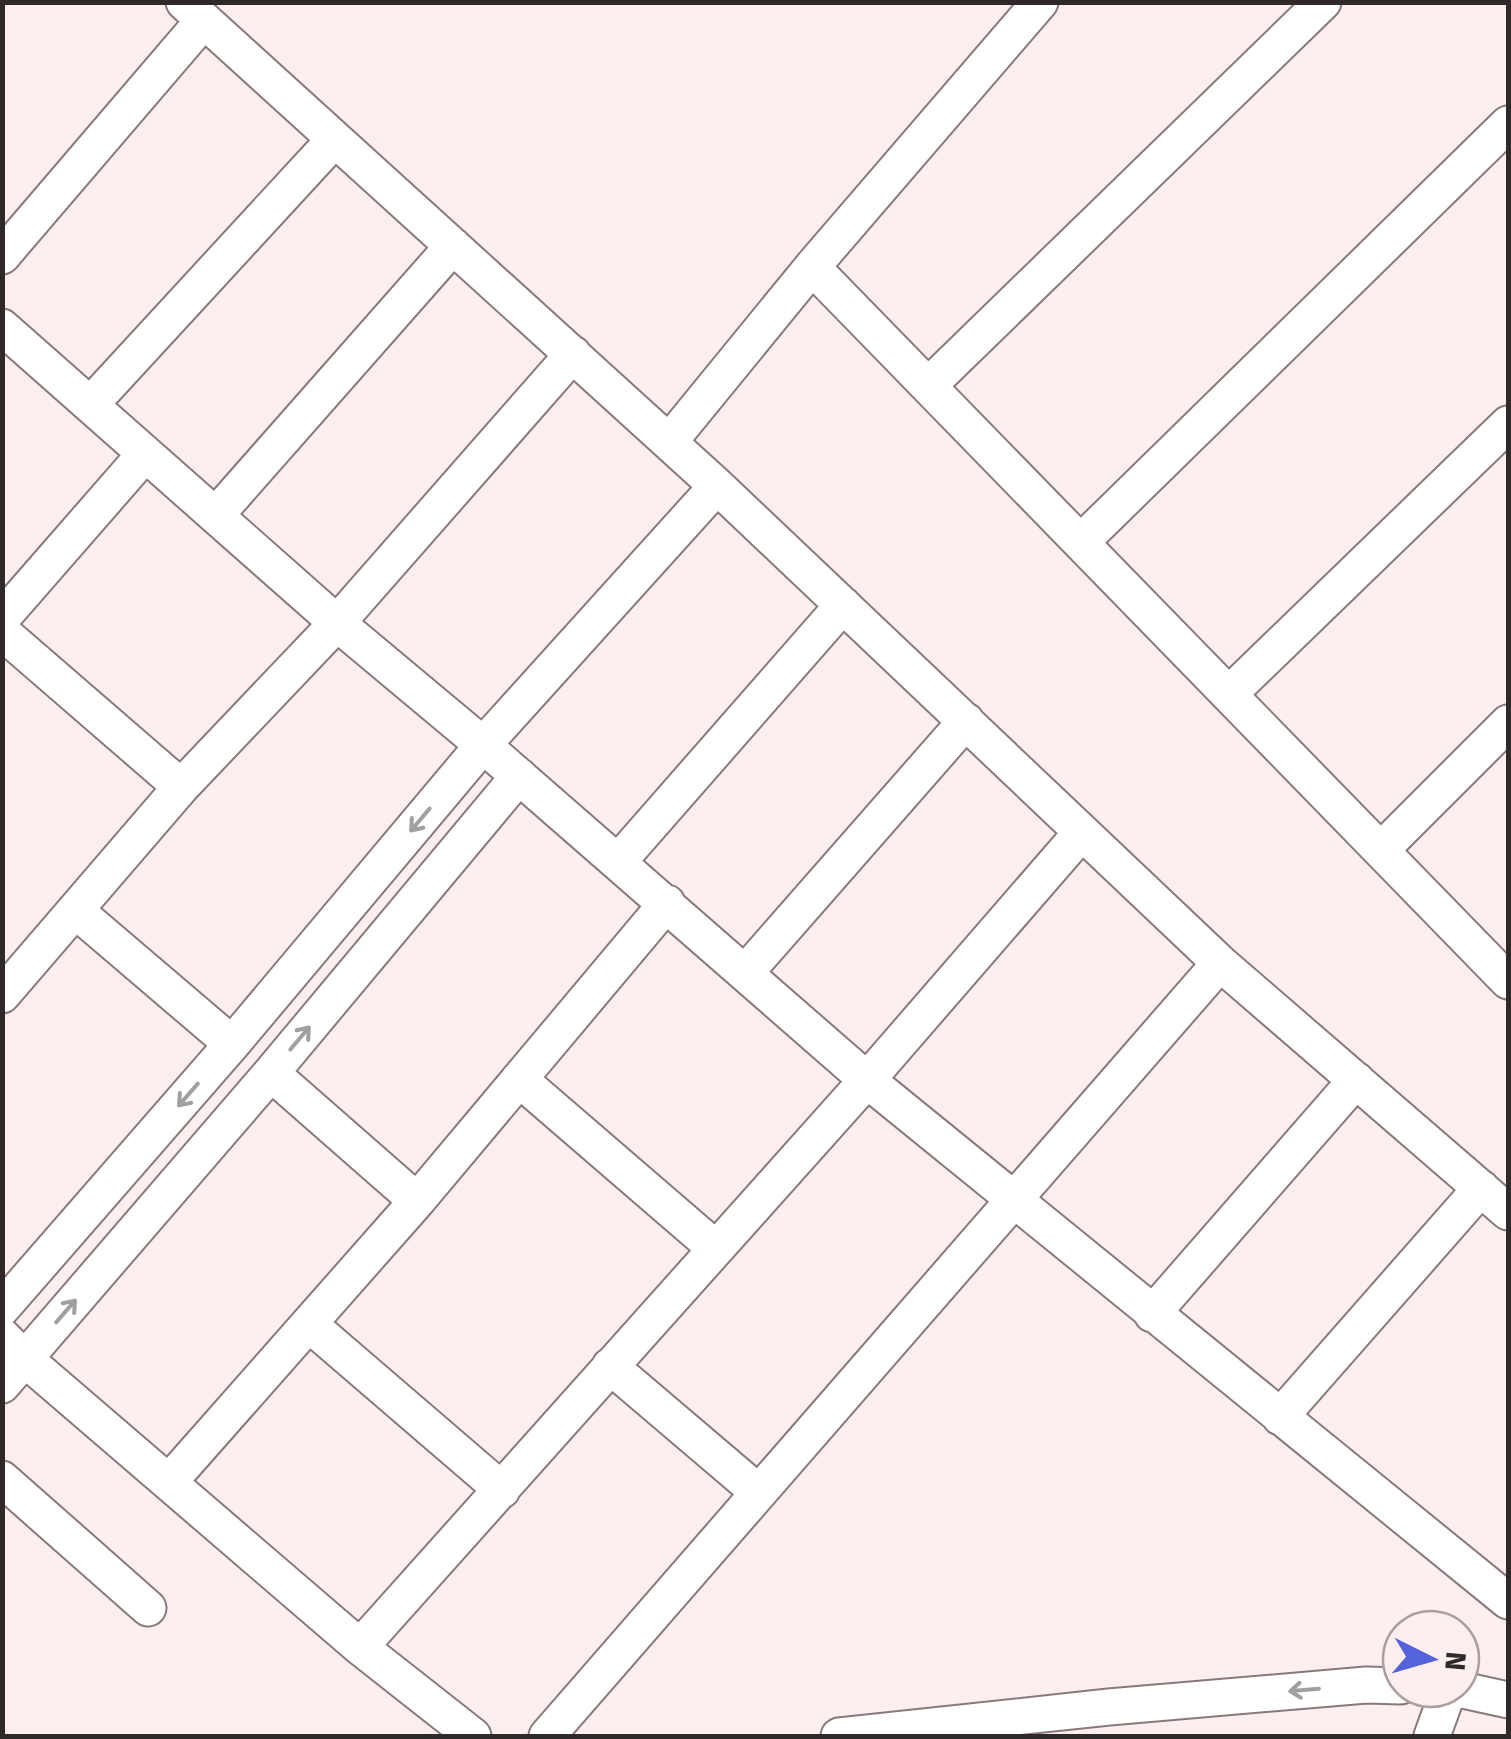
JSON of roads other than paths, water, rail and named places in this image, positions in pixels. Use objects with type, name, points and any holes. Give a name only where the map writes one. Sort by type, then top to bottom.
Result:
[{"type":"street","points":[[669,442],[812,267],[1040,2]]},
{"type":"street","points":[[928,386],[1323,2]]},
{"type":"street","points":[[2,256],[194,11],[717,486],[1220,963],[1508,1212]]},
{"type":"street","points":[[1080,542],[1508,124]]},
{"type":"street","points":[[90,405],[335,139]]},
{"type":"street","points":[[216,515],[453,246]]},
{"type":"street","points":[[812,267],[1508,981]]},
{"type":"street","points":[[2,327],[337,623],[667,903],[867,1080],[1508,1601]]},
{"type":"street","points":[[2,995],[182,786],[337,623],[573,354]]},
{"type":"street","points":[[1228,694],[1508,424]]},
{"type":"street","points":[[2,618],[145,454]]},
{"type":"street","points":[[2,1308],[232,1044],[483,745],[717,486]]},
{"type":"street","points":[[618,862],[842,605]]},
{"type":"street","points":[[2,632],[182,786]]},
{"type":"street","points":[[745,973],[966,721]]},
{"type":"street","points":[[1381,850],[1508,723]]},
{"type":"street","points":[[473,1736],[360,1646],[168,1482],[10,1360],[271,1074],[519,776]]},
{"type":"street","points":[[360,1646],[867,1080],[1082,832]]},
{"type":"street","points":[[168,1482],[417,1201],[667,903]]},
{"type":"street","points":[[75,910],[232,1044]]},
{"type":"street","points":[[547,1736],[1220,963]]},
{"type":"street","points":[[271,1074],[417,1201]]},
{"type":"street","points":[[519,1079],[714,1248]]},
{"type":"street","points":[[1152,1314],[1356,1080]]},
{"type":"street","points":[[1280,1417],[1481,1188]]},
{"type":"street","points":[[309,1324],[502,1490]]},
{"type":"street","points":[[610,1366],[758,1492]]},
{"type":"street","points":[[2,1478],[148,1608]]},
{"type":"street","points":[[839,1736],[1110,1722],[1381,1685]]},
{"type":"street","points":[[1481,1694],[1508,1700]]},
{"type":"street","points":[[1432,1736],[1442,1709]]}]
